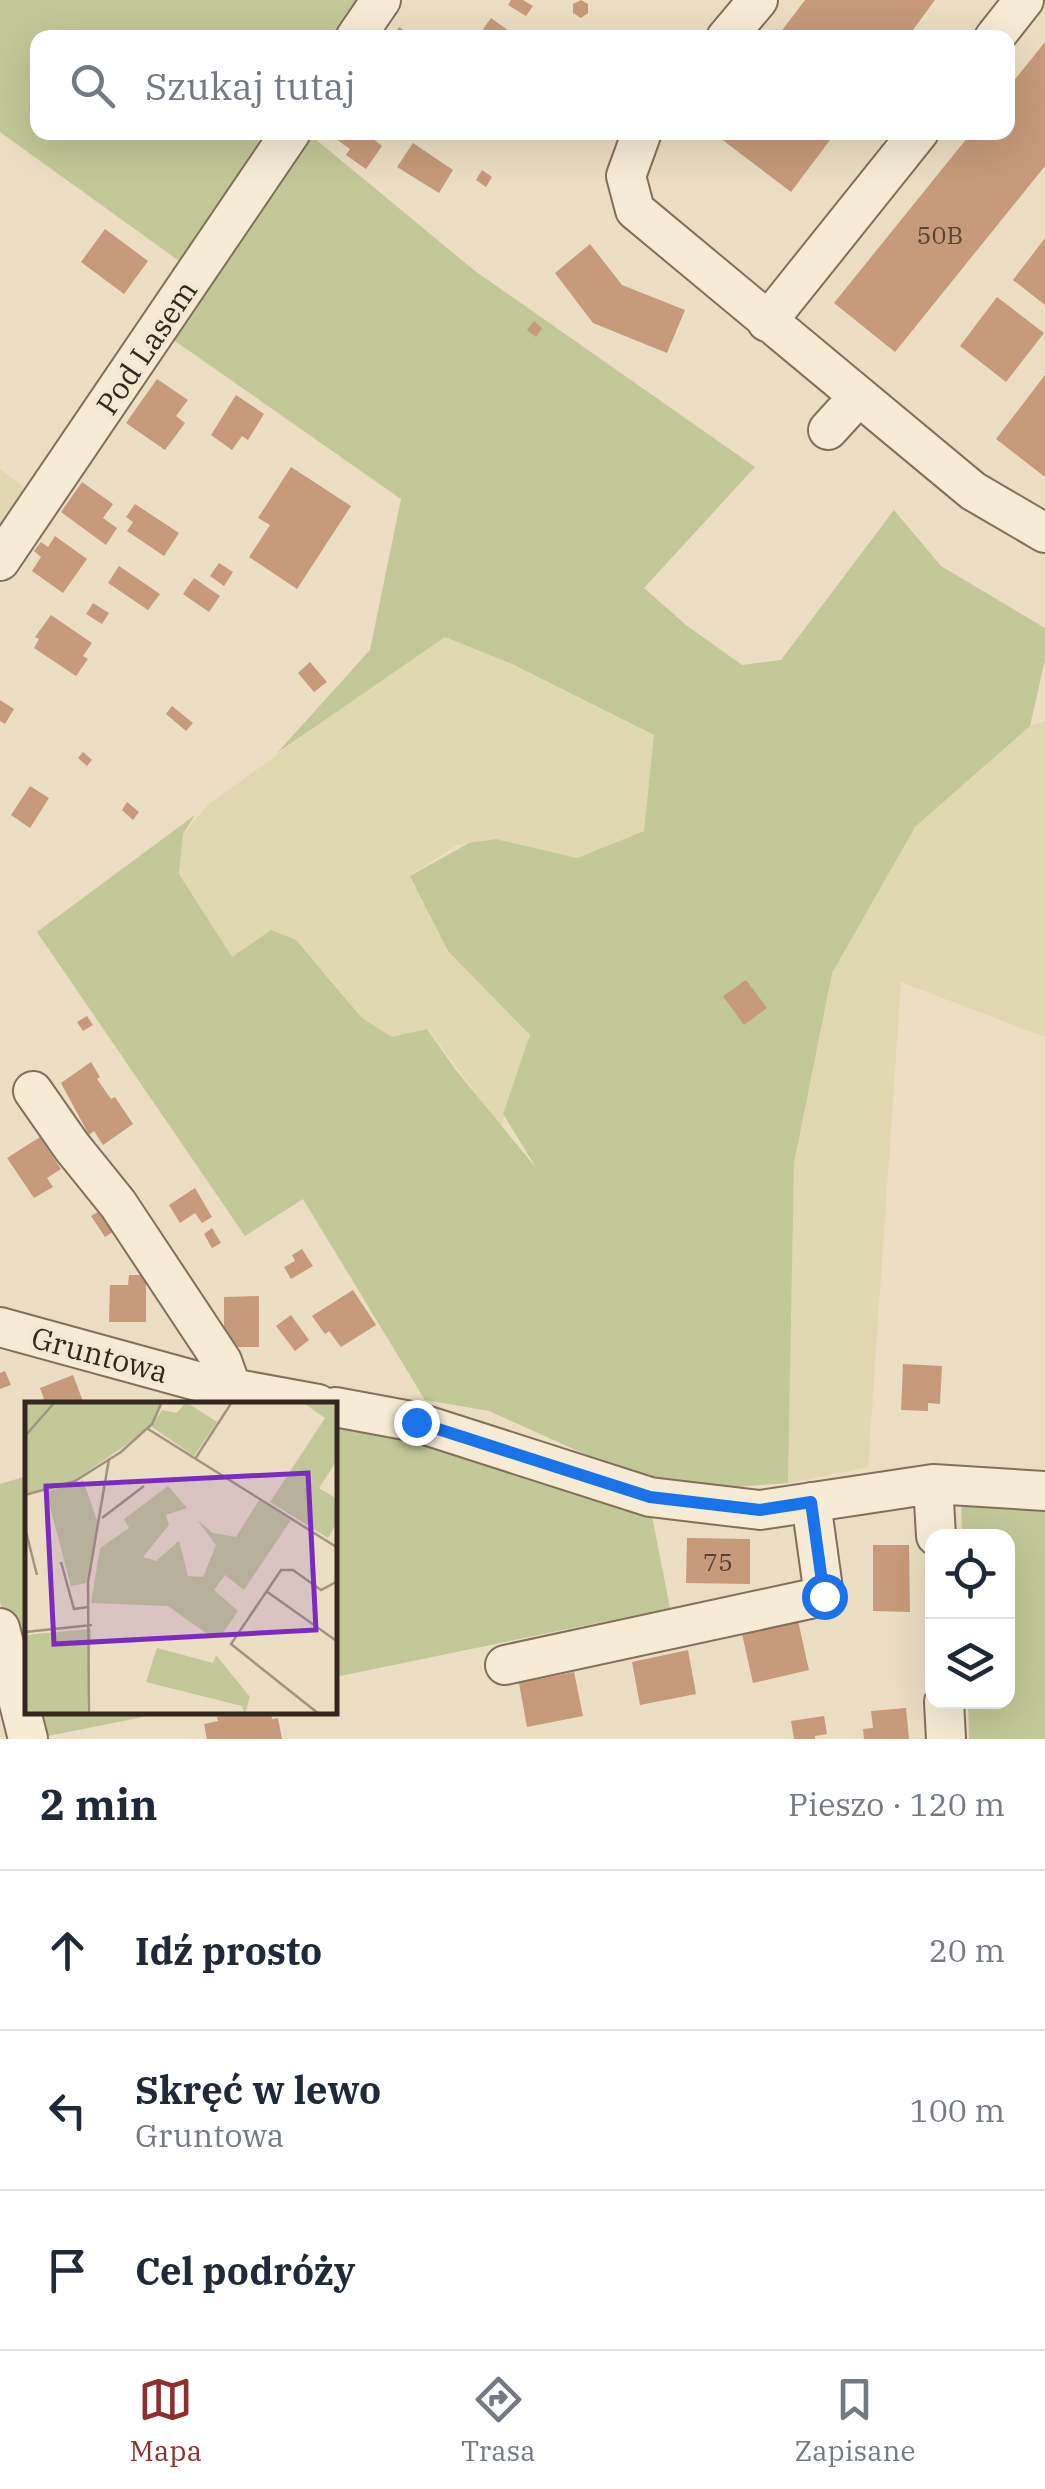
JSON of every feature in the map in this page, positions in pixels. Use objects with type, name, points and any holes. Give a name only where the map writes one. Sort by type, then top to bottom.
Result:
[{"type":"street","points":[[360,30],[381,0]]},
{"type":"street","points":[[733,30],[758,0]]},
{"type":"street","points":[[1000,30],[1024,0]]},
{"type":"street","name":"Pod Lasem","points":[[0,561],[286,140]]},
{"type":"street","points":[[639,140],[626,176],[635,210],[973,491],[1045,533]]},
{"type":"street","points":[[768,322],[912,140]]},
{"type":"street","points":[[828,430],[859,396]]},
{"type":"street","points":[[34,1092],[72,1148],[118,1204],[222,1361],[232,1388]]},
{"type":"street","name":"Gruntowa","points":[[0,1327],[232,1388],[307,1402]]},
{"type":"street","points":[[338,1408],[416,1422],[650,1497],[760,1510],[934,1484],[1045,1491]]},
{"type":"street","points":[[934,1484],[936,1529]]},
{"type":"street","points":[[505,1665],[824,1596],[811,1502]]},
{"type":"street","points":[[0,1628],[28,1739]]},
{"type":"street","points":[[944,1709],[946,1739]]},
{"type":"shaded area","points":[[0,469],[28,491],[0,532]]},
{"type":"shaded area","points":[[445,637],[512,664],[654,735],[675,776],[644,831],[577,858],[496,839],[457,845],[411,875],[530,1036],[501,1127],[428,1029],[392,1037],[362,1018],[326,974],[271,930],[232,957],[179,874],[183,834],[207,806],[382,678]]},
{"type":"shaded area","points":[[1045,721],[1045,1037],[901,982],[868,1467],[788,1483],[794,1163],[827,977],[915,827],[1030,726]]},
{"type":"green space","points":[[0,0],[362,0],[341,30],[30,30],[30,140],[266,140],[182,263],[0,132]]},
{"type":"green space","points":[[303,140],[316,140],[475,271],[755,467],[644,588],[686,625],[742,665],[781,660],[894,510],[941,566],[1045,628],[1045,660],[1030,726],[915,827],[832,973],[794,1163],[788,1483],[736,1487],[636,1477],[489,1411],[425,1400],[303,1199],[245,1236],[37,932],[195,815],[183,834],[179,874],[232,957],[271,930],[296,940],[362,1018],[392,1037],[427,1029],[537,1169],[503,1114],[530,1035],[448,951],[410,876],[469,843],[496,839],[577,858],[644,831],[654,735],[512,664],[445,637],[277,753],[370,650],[401,499],[165,334]]},
{"type":"green space","points":[[338,1423],[401,1434],[651,1511],[670,1608],[338,1676]]},
{"type":"green space","points":[[25,1477],[25,1693],[0,1602],[0,1484]]},
{"type":"green space","points":[[961,1491],[1045,1499],[1045,1739],[969,1739],[968,1709],[1015,1709],[1015,1529],[962,1529]]},
{"type":"green space","points":[[32,1714],[158,1714],[38,1738]]},
{"type":"building","points":[[511,0],[523,0],[533,6],[526,16],[508,5]]},
{"type":"building","points":[[581,0],[588,4],[588,13],[581,18],[573,13],[573,4]]},
{"type":"building","points":[[805,0],[935,0],[913,30],[782,30]]},
{"type":"building","points":[[491,18],[508,30],[484,30]]},
{"type":"building","points":[[1045,42],[1045,166],[895,352],[834,303],[966,140],[1015,140],[1015,79]]},
{"type":"building","points":[[337,140],[374,140],[382,146],[366,169],[346,155],[350,149]]},
{"type":"building","points":[[723,140],[830,140],[791,192]]},
{"type":"building","points":[[413,143],[453,170],[439,193],[397,167]]},
{"type":"building","points":[[482,170],[492,177],[486,187],[476,180]]},
{"type":"building","points":[[105,229],[148,261],[124,294],[81,262]]},
{"type":"building","points":[[1045,238],[1045,305],[1013,280]]},
{"type":"building","points":[[590,244],[622,285],[685,310],[667,353],[593,323],[555,273]]},
{"type":"building","points":[[997,297],[1044,333],[1006,382],[960,346]]},
{"type":"building","points":[[534,321],[542,328],[536,337],[527,330]]},
{"type":"building","points":[[1045,375],[1045,477],[996,439]]},
{"type":"building","points":[[157,379],[188,400],[176,416],[185,423],[165,450],[126,423]]},
{"type":"building","points":[[236,395],[264,414],[248,440],[242,436],[232,450],[211,435]]},
{"type":"building","points":[[291,467],[351,506],[297,589],[249,557],[270,525],[258,518]]},
{"type":"building","points":[[82,482],[113,504],[103,518],[117,528],[106,545],[61,512]]},
{"type":"building","points":[[135,504],[179,533],[164,556],[127,531],[133,522],[126,517]]},
{"type":"building","points":[[55,536],[87,559],[63,593],[32,571],[41,557],[34,551],[41,542],[48,547]]},
{"type":"building","points":[[219,563],[233,572],[224,586],[210,576]]},
{"type":"building","points":[[119,566],[160,594],[148,610],[108,583]]},
{"type":"building","points":[[194,578],[220,596],[209,612],[183,594]]},
{"type":"building","points":[[93,603],[109,613],[102,624],[86,614]]},
{"type":"building","points":[[51,615],[92,643],[83,656],[88,659],[76,676],[34,648],[39,639],[35,637]]},
{"type":"building","points":[[310,662],[327,682],[314,692],[298,673]]},
{"type":"building","points":[[0,700],[14,709],[5,724],[0,721]]},
{"type":"building","points":[[172,706],[193,723],[186,731],[166,714]]},
{"type":"building","points":[[83,752],[92,760],[87,766],[78,758]]},
{"type":"building","points":[[30,786],[49,798],[30,828],[11,815]]},
{"type":"building","points":[[127,802],[139,812],[133,820],[122,810]]},
{"type":"building","points":[[746,980],[767,1008],[744,1025],[723,996]]},
{"type":"building","points":[[87,1016],[93,1025],[83,1031],[77,1022]]},
{"type":"building","points":[[91,1062],[100,1077],[97,1079],[133,1124],[103,1145],[94,1131],[89,1135],[61,1083]]},
{"type":"building","points":[[40,1137],[61,1169],[47,1178],[53,1187],[34,1198],[7,1158]]},
{"type":"building","points":[[195,1188],[212,1217],[202,1223],[195,1213],[180,1223],[169,1205]]},
{"type":"building","points":[[103,1209],[117,1229],[105,1237],[91,1216]]},
{"type":"building","points":[[212,1228],[221,1243],[212,1248],[204,1234]]},
{"type":"building","points":[[302,1249],[313,1266],[291,1279],[284,1267],[295,1261],[292,1255]]},
{"type":"building","points":[[129,1275],[146,1275],[146,1322],[109,1322],[110,1285],[128,1285]]},
{"type":"building","points":[[353,1290],[376,1325],[341,1347],[312,1316]]},
{"type":"building","points":[[259,1296],[259,1347],[224,1347],[224,1297]]},
{"type":"building","points":[[291,1315],[309,1340],[295,1351],[276,1326]]},
{"type":"building","points":[[903,1364],[942,1366],[940,1404],[928,1403],[928,1411],[901,1410]]},
{"type":"building","points":[[5,1371],[11,1385],[0,1389],[0,1373]]},
{"type":"building","points":[[73,1375],[83,1402],[37,1402],[44,1399],[40,1388]]},
{"type":"building","points":[[687,1538],[750,1539],[750,1584],[686,1583]]},
{"type":"building","points":[[873,1545],[909,1545],[910,1612],[873,1611]]},
{"type":"building","points":[[798,1621],[809,1670],[753,1683],[742,1634]]},
{"type":"building","points":[[688,1650],[696,1694],[640,1705],[632,1662]]},
{"type":"building","points":[[574,1672],[583,1716],[527,1727],[519,1683]]},
{"type":"building","points":[[906,1708],[909,1739],[864,1739],[863,1729],[873,1728],[871,1711]]},
{"type":"building","points":[[271,1714],[272,1719],[278,1718],[282,1739],[207,1739],[204,1724],[218,1721],[217,1717]]},
{"type":"building","points":[[824,1716],[827,1734],[815,1739],[794,1739],[791,1721]]},
{"type":"route","points":[[416,1422],[650,1497],[760,1510],[811,1502],[824,1596]]}]
